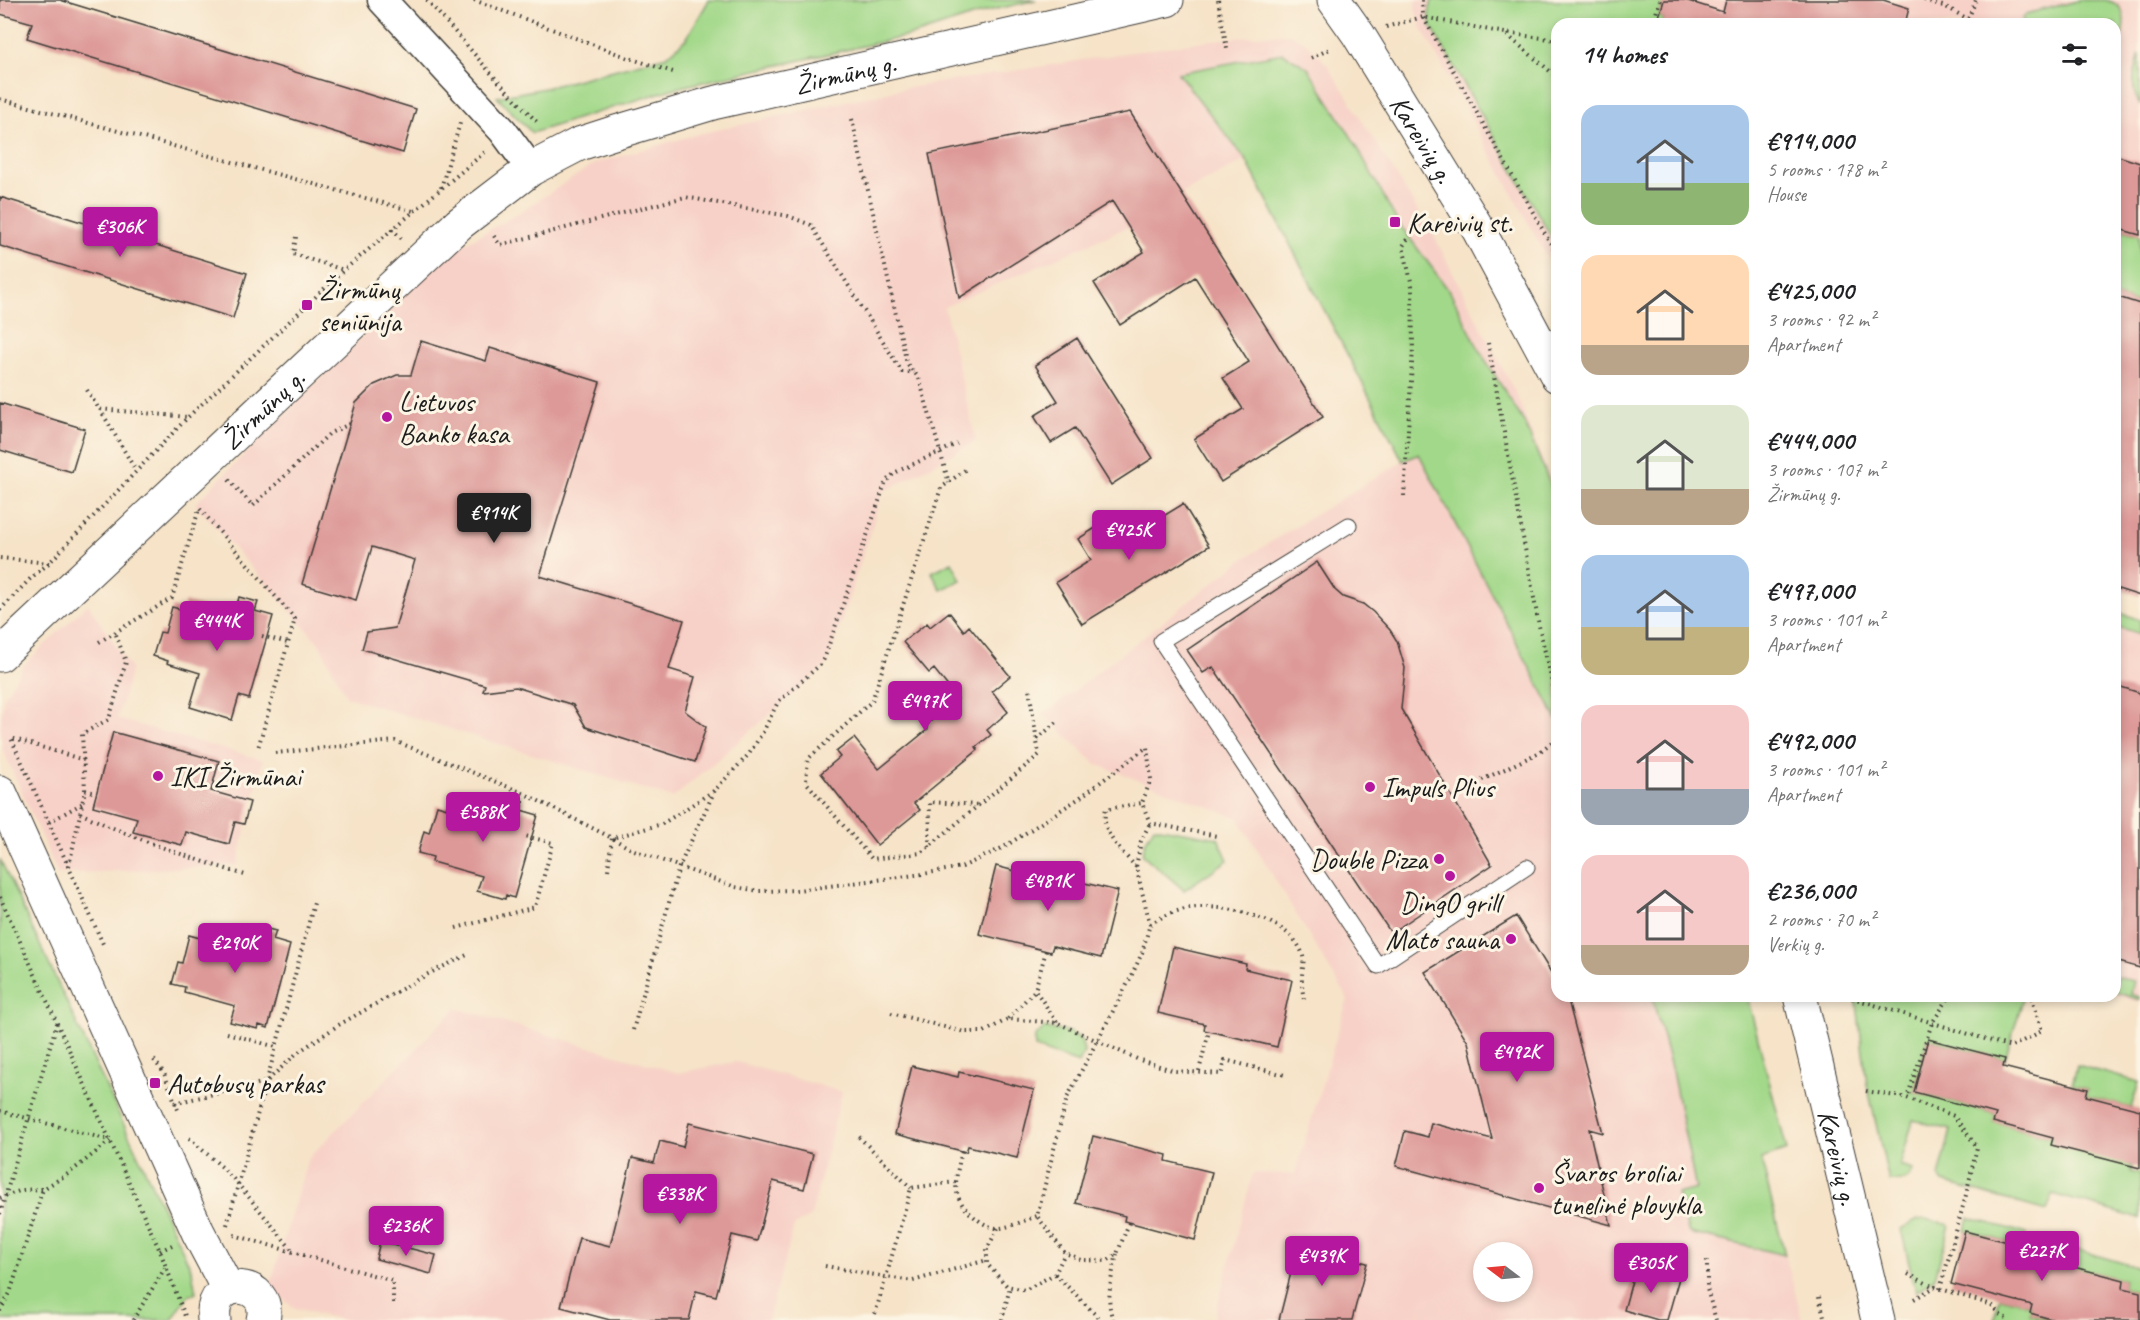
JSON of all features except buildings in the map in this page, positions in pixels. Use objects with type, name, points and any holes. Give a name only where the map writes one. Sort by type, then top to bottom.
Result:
[{"type":"main road","name":"Žirmūnų g.","points":[[0,655],[459,224],[531,169],[579,144],[713,103],[1167,0]]},
{"type":"main road","name":"Kareivių g.","points":[[1334,0],[1358,34],[1478,229],[1551,365]]},
{"type":"main road","points":[[0,792],[198,1232],[228,1289]]},
{"type":"main road","name":"Kareivių g.","points":[[1801,1002],[1878,1320]]},
{"type":"main road","points":[[214,1320],[215,1302],[220,1294],[237,1287],[254,1292],[261,1299],[268,1319]]},
{"type":"street","points":[[382,0],[471,94],[503,131],[531,169]]},
{"type":"lane","points":[[1349,525],[1161,641],[1378,966],[1527,867]]},
{"type":"path","points":[[427,0],[537,122]]},
{"type":"path","points":[[474,0],[486,2],[629,58],[673,72]]},
{"type":"path","points":[[1218,0],[1227,49]]},
{"type":"path","points":[[1422,0],[1423,17],[1551,244]]},
{"type":"path","points":[[1655,18],[1660,0]]},
{"type":"path","points":[[1924,0],[1946,7],[1962,18]]},
{"type":"path","points":[[1968,18],[1976,0]]},
{"type":"path","points":[[1358,34],[1423,17],[1551,39]]},
{"type":"path","points":[[1505,33],[1551,72]]},
{"type":"path","points":[[440,190],[471,94]]},
{"type":"path","points":[[0,99],[414,211]]},
{"type":"path","points":[[852,119],[907,364],[919,378],[949,483]]},
{"type":"path","points":[[0,610],[49,563],[188,417],[345,270],[485,152],[488,142]]},
{"type":"path","points":[[494,236],[500,245],[685,197],[788,216],[811,225],[902,372],[914,372]]},
{"type":"path","points":[[1404,496],[1413,348],[1412,286],[1403,246],[1418,223]]},
{"type":"path","points":[[296,237],[293,254],[345,270]]},
{"type":"path","points":[[1488,343],[1539,626],[1551,678]]},
{"type":"path","points":[[87,390],[136,471]]},
{"type":"path","points":[[99,409],[188,417]]},
{"type":"path","points":[[229,480],[253,506],[330,433],[350,424]]},
{"type":"path","points":[[612,838],[662,824],[715,790],[749,754],[778,702],[824,659],[886,481],[896,472],[957,444]]},
{"type":"path","points":[[965,470],[941,488],[872,701],[808,759],[806,782],[872,859],[921,853],[1039,755],[1029,688]]},
{"type":"path","points":[[99,642],[172,598],[200,509],[295,619],[258,748]]},
{"type":"path","points":[[0,558],[49,563]]},
{"type":"path","points":[[69,867],[86,790],[82,734],[109,719],[126,662],[115,632]]},
{"type":"path","points":[[262,636],[288,643]]},
{"type":"path","points":[[1036,740],[1057,722]]},
{"type":"path","points":[[275,753],[395,741],[520,792],[631,849],[735,887],[759,891],[820,887],[962,867],[1013,841],[1078,799],[1147,747],[1151,779],[1142,803],[1150,823],[1141,842],[1136,867],[1150,924],[1142,953],[1130,980],[1067,1098],[1037,1216]]},
{"type":"path","points":[[1482,780],[1538,753],[1551,743]]},
{"type":"path","points":[[86,790],[96,793]]},
{"type":"path","points":[[633,1030],[679,867],[715,790]]},
{"type":"path","points":[[928,847],[930,802],[980,805]]},
{"type":"path","points":[[49,822],[83,803]]},
{"type":"path","points":[[1136,867],[1112,840],[1103,818],[1106,809],[1142,803]]},
{"type":"path","points":[[80,813],[120,832],[175,853],[245,875]]},
{"type":"path","points":[[1150,823],[1217,836]]},
{"type":"path","points":[[456,928],[535,907],[553,843],[525,836]]},
{"type":"path","points":[[608,870],[612,838]]},
{"type":"path","points":[[0,898],[166,1267],[186,1320]]},
{"type":"path","points":[[226,1229],[314,903]]},
{"type":"path","points":[[1150,924],[1167,914],[1191,908],[1226,909],[1259,916],[1284,930],[1296,942],[1305,962],[1301,980],[1304,1000]]},
{"type":"path","points":[[891,1013],[963,1032],[984,1032],[1008,1019],[1035,990],[1046,951]]},
{"type":"path","points":[[175,1103],[266,1082],[297,1053],[337,1026],[428,974],[467,955]]},
{"type":"path","points":[[1035,990],[1058,1023]]},
{"type":"path","points":[[1865,1002],[2011,1047],[2042,1031],[2033,1002]]},
{"type":"path","points":[[1907,1098],[1932,1023],[1946,1002]]},
{"type":"path","points":[[1008,1019],[1058,1023],[1137,1059],[1175,1071],[1222,1074],[1226,1060],[1286,1075]]},
{"type":"path","points":[[0,1214],[2,1197],[29,1119],[57,1023]]},
{"type":"path","points":[[1199,1071],[1209,1031]]},
{"type":"path","points":[[227,1033],[276,1047]]},
{"type":"path","points":[[1866,1091],[1907,1098],[1954,1116],[1977,1147],[1965,1199],[1937,1288],[1914,1299]]},
{"type":"path","points":[[0,1111],[110,1140]]},
{"type":"path","points":[[859,1137],[910,1188]]},
{"type":"path","points":[[188,1138],[238,1184],[294,1252]]},
{"type":"path","points":[[2,1197],[22,1190],[43,1189],[68,1174],[110,1140]]},
{"type":"path","points":[[962,1150],[955,1190],[964,1208],[980,1223],[998,1228],[1037,1216]]},
{"type":"path","points":[[910,1188],[956,1182]]},
{"type":"path","points":[[875,1314],[910,1188]]},
{"type":"path","points":[[0,1311],[10,1293],[43,1189]]},
{"type":"path","points":[[1037,1216],[1065,1253],[1083,1260],[1107,1261],[1117,1254]]},
{"type":"path","points":[[1113,1320],[1109,1284],[1129,1223]]},
{"type":"path","points":[[998,1228],[987,1249],[987,1264],[1007,1286],[1025,1290],[1055,1274],[1065,1253]]},
{"type":"path","points":[[231,1233],[236,1237],[393,1281],[393,1308]]},
{"type":"path","points":[[825,1266],[913,1281],[987,1260]]},
{"type":"path","points":[[1707,1260],[1707,1289],[1716,1320]]},
{"type":"path","points":[[133,1320],[166,1267]]},
{"type":"path","points":[[1055,1274],[1101,1320]]},
{"type":"path","points":[[1908,1274],[1937,1288],[1992,1305],[1998,1313],[2010,1320]]},
{"type":"path","points":[[1002,1320],[1010,1287]]},
{"type":"path","points":[[1819,1297],[1825,1320]]},
{"type":"shaded area","points":[[1416,0],[2140,0],[2140,235],[2121,230],[2121,18],[1551,18],[1551,264],[1419,23],[1415,8]]},
{"type":"shaded area","points":[[1290,34],[1305,42],[1327,64],[1433,235],[1516,394],[1551,482],[1551,1002],[1749,1002],[1787,1150],[1761,1159],[1802,1320],[1214,1320],[1253,1173],[1295,1174],[1348,999],[1238,818],[1096,764],[1041,712],[1048,711],[1245,558],[1403,461],[1300,259],[1246,160],[1183,193],[1128,227],[944,307],[976,441],[883,492],[827,665],[673,798],[347,697],[319,643],[195,504],[424,275],[461,246],[514,216],[596,163],[698,134],[906,88],[1204,41],[1264,35]]},
{"type":"shaded area","points":[[88,604],[131,669],[117,719],[263,760],[237,865],[58,874],[3,750],[0,726],[4,697],[24,665]]},
{"type":"shaded area","points":[[2121,617],[2140,623],[2140,1003],[2121,997]]},
{"type":"shaded area","points":[[456,1008],[678,1073],[736,1062],[842,1092],[811,1216],[794,1226],[768,1320],[343,1320],[295,1308],[269,1289],[308,1159]]},
{"type":"green space","points":[[709,0],[1036,0],[988,11],[917,34],[672,89],[532,133],[497,97],[545,88],[667,56],[686,39]]},
{"type":"green space","points":[[1432,0],[1664,0],[1659,17],[1663,18],[1551,18],[1551,236],[1431,26],[1429,13]]},
{"type":"green space","points":[[2081,0],[2105,0],[2121,9],[2124,25],[2121,38],[2121,18],[2023,18],[2026,14]]},
{"type":"green space","points":[[1283,53],[1308,68],[1355,143],[1397,221],[1450,292],[1481,353],[1524,422],[1551,486],[1551,708],[1419,454],[1403,461],[1246,160],[1178,73]]},
{"type":"green space","points":[[2140,54],[2140,104],[2134,86]]},
{"type":"green space","points":[[2121,230],[2140,235],[2140,292],[2137,303],[2121,298]]},
{"type":"green space","points":[[952,562],[961,580],[941,590],[932,572]]},
{"type":"green space","points":[[2121,613],[2140,620],[2140,634],[2121,628]]},
{"type":"green space","points":[[1154,827],[1218,838],[1228,860],[1184,890],[1142,854],[1145,842]]},
{"type":"green space","points":[[0,859],[192,1271],[196,1293],[188,1296],[172,1320],[0,1320]]},
{"type":"green space","points":[[2121,978],[2134,981],[2131,994],[2140,997],[2140,1000],[2121,994]]},
{"type":"green space","points":[[1654,1002],[1749,1002],[1787,1150],[1761,1159],[1785,1255],[1689,1233],[1677,1194],[1696,1189],[1672,1071]]},
{"type":"green space","points":[[1857,1002],[2022,1002],[2005,1059],[1928,1039],[1914,1092],[1996,1114],[1994,1122],[2053,1138],[2132,1166],[2131,1172],[2140,1174],[2140,1219],[2053,1194],[2047,1211],[1943,1182],[1939,1177],[1951,1130],[1913,1120],[1900,1166],[1913,1170],[1907,1178],[1889,1181],[1867,1084]]},
{"type":"green space","points":[[1044,1028],[1070,1032],[1081,1039],[1084,1052],[1079,1063],[1035,1048],[1035,1037]]},
{"type":"green space","points":[[2077,1065],[2139,1082],[2131,1108],[2086,1096],[2088,1089],[2072,1085]]},
{"type":"green space","points":[[1969,1218],[2026,1233],[2023,1246],[1965,1231]]},
{"type":"green space","points":[[1925,1219],[1950,1225],[1935,1277],[1916,1292],[1901,1229]]},
{"type":"green space","points":[[2044,1240],[2140,1268],[2140,1292],[2123,1288],[2124,1280],[2039,1258]]},
{"type":"green space","points":[[2000,1297],[2032,1305],[2030,1314],[2054,1320],[1994,1320]]},
{"type":"place","name":"Kareivių st.","points":[[1395,222]]},
{"type":"place","name":"Žirmūnų seniūnija","points":[[307,305]]},
{"type":"place","name":"Lietuvos Banko kasa","points":[[387,417]]},
{"type":"place","name":"IKI Žirmūnai","points":[[158,776]]},
{"type":"place","name":"Impuls Plius","points":[[1370,787]]},
{"type":"place","name":"Double Pizza","points":[[1439,859]]},
{"type":"place","name":"DingO grill","points":[[1450,876]]},
{"type":"place","name":"Mato sauna","points":[[1511,939]]},
{"type":"place","name":"Autobusų parkas","points":[[155,1083]]},
{"type":"place","name":"Švaros broliai tunelinė plovykla","points":[[1539,1188]]}]
